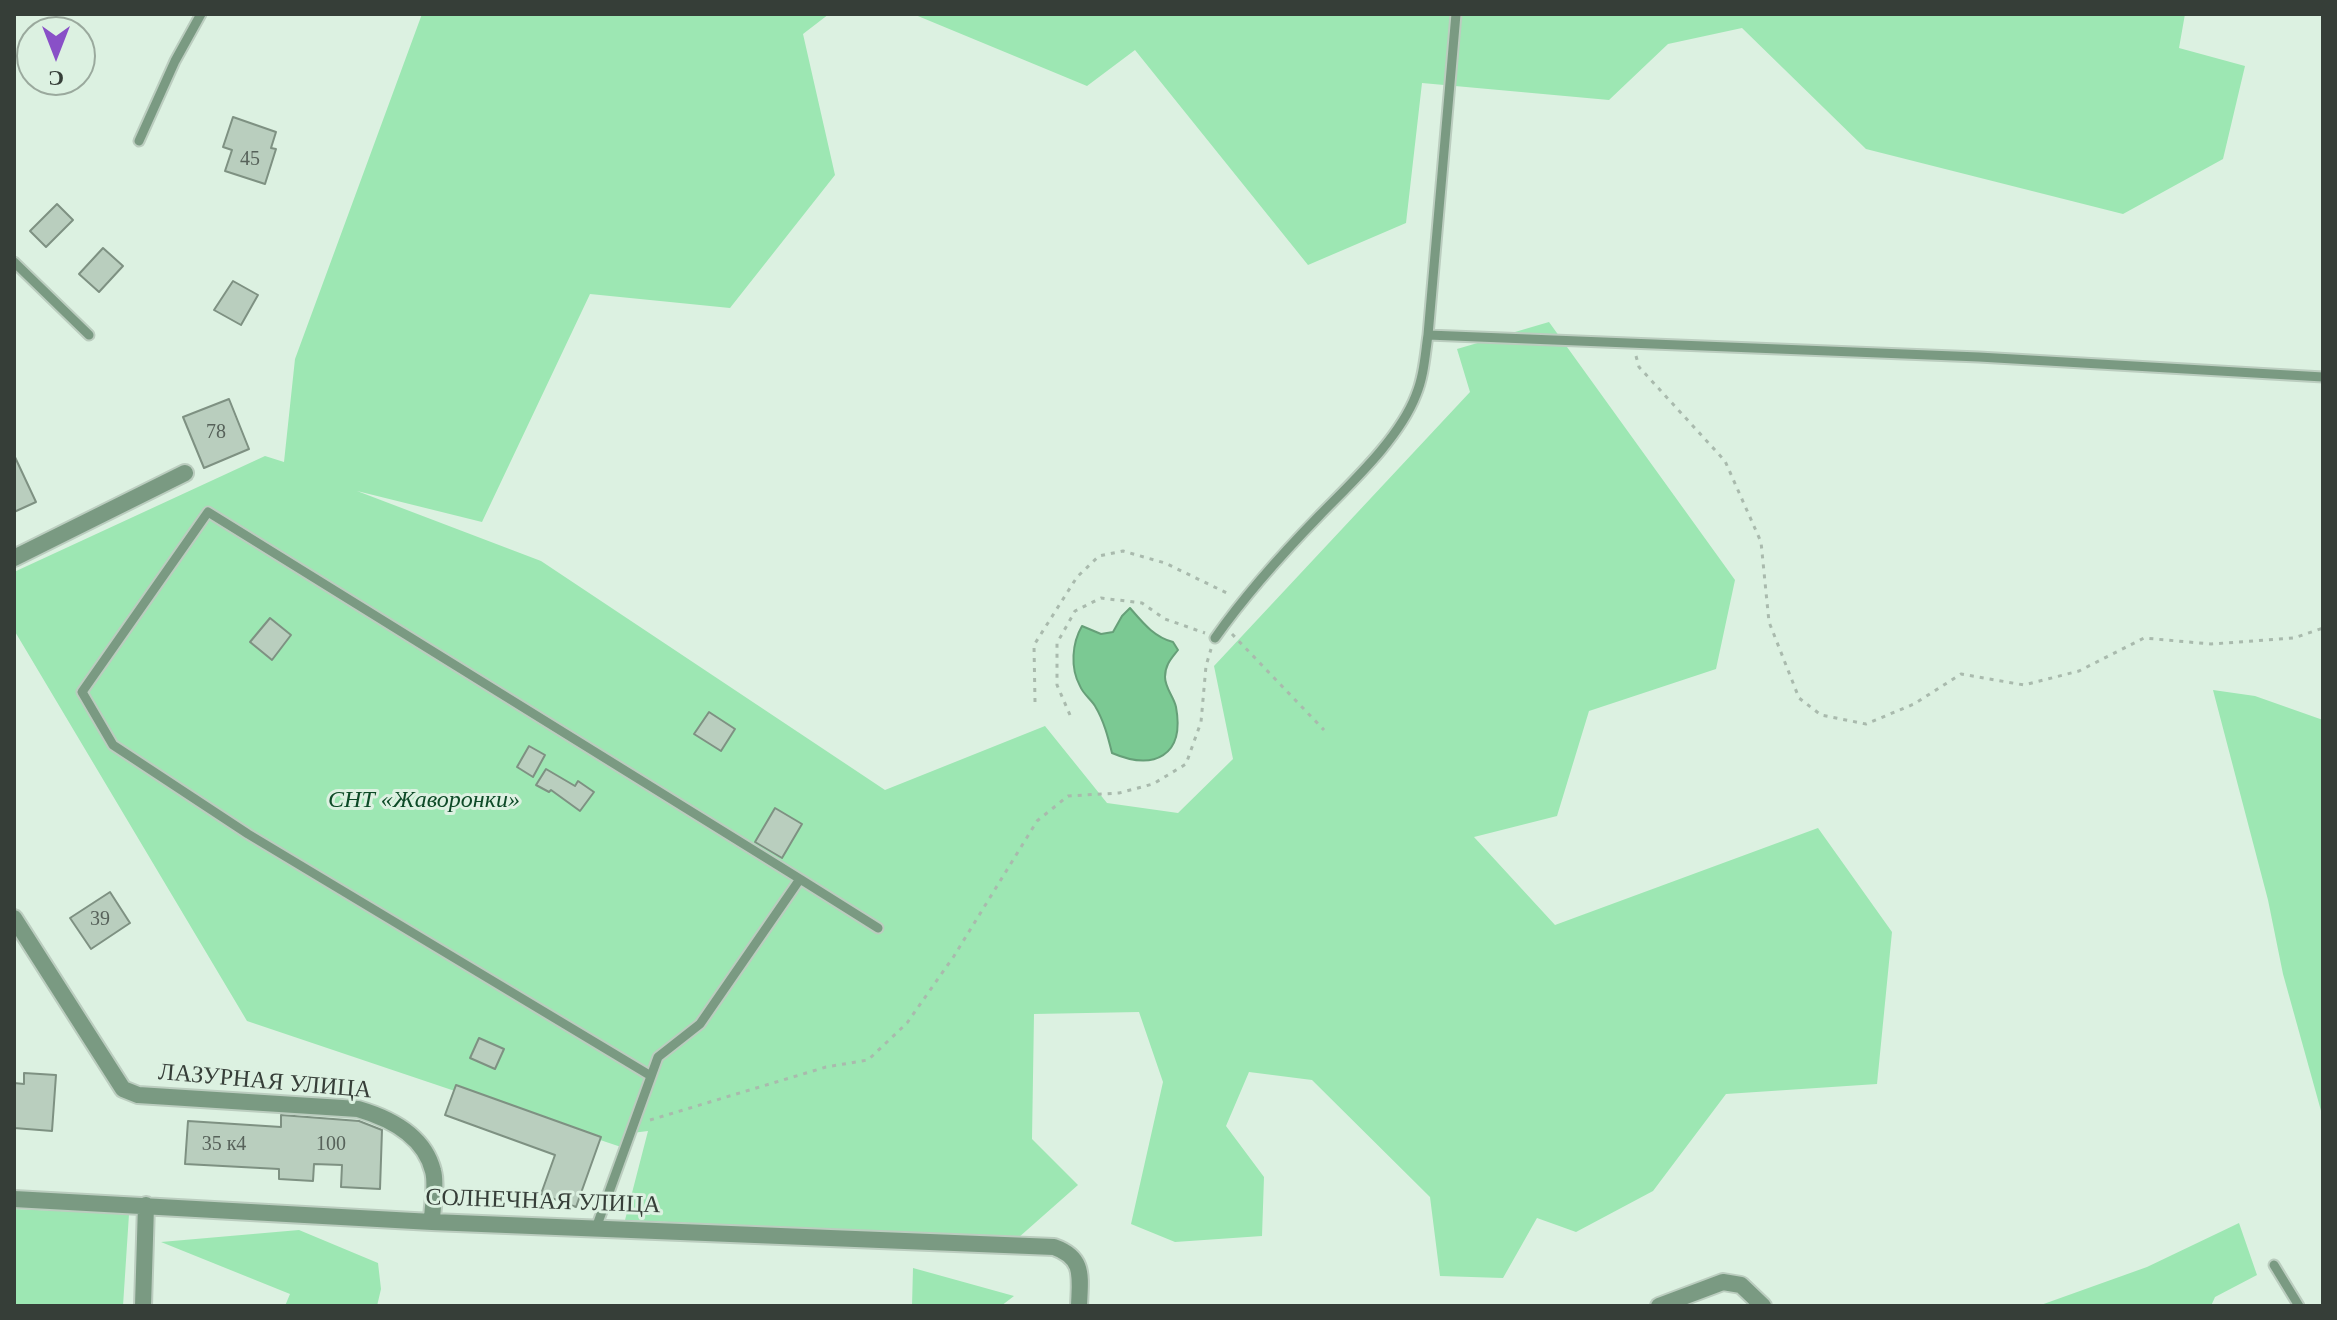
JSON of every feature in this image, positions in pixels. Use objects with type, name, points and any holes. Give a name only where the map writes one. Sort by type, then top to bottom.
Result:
[{"type":"street","points":[[14,558],[185,473]]},
{"type":"street","name":"ЛАЗУРНАЯ УЛИЦА","points":[[14,918],[123,1089],[138,1095],[358,1109],[383,1116],[408,1131],[434,1172],[432,1222]]},
{"type":"street","name":"СОЛНЕЧНАЯ УЛИЦА","points":[[14,1199],[432,1222],[1054,1247],[1070,1253],[1077,1262],[1079,1306]]},
{"type":"street","points":[[143,1306],[146,1205]]},
{"type":"street","points":[[1659,1306],[1723,1282],[1741,1285],[1763,1306]]},
{"type":"lane","points":[[139,141],[175,61],[201,14]]},
{"type":"lane","points":[[1215,638],[1242,600],[1349,485],[1403,419],[1415,397],[1422,378],[1428,335],[1456,14]]},
{"type":"lane","points":[[14,262],[89,335]]},
{"type":"lane","points":[[1428,335],[1979,357],[2323,377]]},
{"type":"lane","points":[[651,1076],[248,834],[113,745],[82,692],[208,512],[878,928]]},
{"type":"lane","points":[[596,1228],[658,1057],[700,1024],[800,879]]},
{"type":"lane","points":[[2274,1265],[2299,1306]]},
{"type":"path","points":[[1632,345],[1639,367],[1725,461],[1761,542],[1769,622],[1799,698],[1821,715],[1866,724],[1914,704],[1961,674],[2024,685],[2079,671],[2144,638],[2211,644],[2294,638],[2323,628]]},
{"type":"path","points":[[1035,702],[1034,645],[1077,577],[1099,556],[1123,551],[1165,563],[1242,600]]},
{"type":"path","points":[[632,1126],[826,1067],[868,1060],[907,1023],[954,956],[1037,821],[1068,796],[1119,793],[1153,784],[1186,764],[1201,722],[1206,666],[1215,638],[1191,626],[1165,619],[1142,603],[1101,598],[1075,611],[1057,643],[1057,685],[1070,715]]},
{"type":"path","points":[[1224,626],[1324,730]]},
{"type":"green space","name":"СНТ «Жаворонки»","points":[[422,14],[829,14],[803,34],[835,175],[730,308],[590,294],[482,522],[357,491],[541,561],[885,790],[1045,726],[1107,803],[1178,813],[1233,759],[1214,666],[1470,392],[1457,349],[1549,322],[1735,580],[1716,669],[1589,711],[1557,816],[1474,837],[1555,925],[1818,828],[1892,932],[1877,1084],[1726,1094],[1653,1191],[1576,1232],[1537,1218],[1503,1278],[1440,1276],[1430,1197],[1312,1080],[1249,1072],[1226,1126],[1264,1177],[1262,1236],[1175,1242],[1131,1224],[1163,1082],[1139,1012],[1034,1014],[1032,1139],[1078,1185],[1018,1238],[625,1220],[648,1131],[632,1133],[624,1148],[247,1021],[14,630],[14,572],[265,456],[284,462],[295,359]]},
{"type":"green space","points":[[913,14],[2185,14],[2179,48],[2245,66],[2223,159],[2123,214],[1866,149],[1742,28],[1668,44],[1609,100],[1422,83],[1406,223],[1308,265],[1135,50],[1087,86]]},
{"type":"green space","points":[[2213,690],[2255,696],[2323,720],[2323,1118],[2283,974],[2268,900]]},
{"type":"green space","points":[[14,1209],[129,1214],[123,1306],[14,1306]]},
{"type":"green space","points":[[2239,1223],[2257,1275],[2215,1297],[2211,1306],[2038,1306],[2147,1267]]},
{"type":"green space","points":[[299,1230],[378,1263],[381,1289],[377,1306],[285,1306],[290,1294],[161,1242]]},
{"type":"green space","points":[[913,1268],[1014,1296],[1001,1306],[912,1306]]},
{"type":"shaded area","points":[[1130,608],[1149,629],[1173,642],[1178,650],[1167,666],[1165,677],[1176,707],[1176,737],[1171,748],[1153,759],[1127,758],[1112,753],[1101,717],[1081,689],[1075,671],[1074,648],[1082,626],[1101,634],[1113,632]]},
{"type":"building","points":[[233,117],[276,132],[271,148],[276,149],[265,184],[225,171],[232,150],[223,147]]},
{"type":"building","points":[[57,204],[73,220],[46,247],[30,231]]},
{"type":"building","points":[[103,248],[123,266],[99,292],[79,274]]},
{"type":"building","points":[[233,281],[258,295],[241,325],[214,310]]},
{"type":"building","points":[[229,399],[249,449],[204,468],[183,417]]},
{"type":"building","points":[[14,455],[36,502],[14,512]]},
{"type":"building","points":[[270,618],[291,635],[272,660],[250,642]]},
{"type":"building","points":[[709,712],[735,729],[721,751],[694,734]]},
{"type":"building","points":[[529,746],[545,755],[533,777],[517,767]]},
{"type":"building","points":[[546,769],[575,786],[578,781],[594,792],[580,811],[551,790],[549,792],[536,785]]},
{"type":"building","points":[[775,808],[802,824],[782,858],[755,842]]},
{"type":"building","points":[[110,892],[130,923],[91,949],[70,918]]},
{"type":"building","points":[[479,1038],[504,1049],[495,1069],[470,1058]]},
{"type":"building","points":[[24,1073],[56,1075],[52,1131],[14,1128],[14,1083],[24,1084]]},
{"type":"building","points":[[456,1085],[601,1137],[576,1207],[541,1194],[555,1155],[445,1115]]},
{"type":"building","points":[[281,1115],[359,1121],[382,1130],[380,1189],[341,1187],[342,1165],[314,1164],[313,1181],[279,1179],[279,1169],[185,1164],[188,1121],[281,1127]]}]
